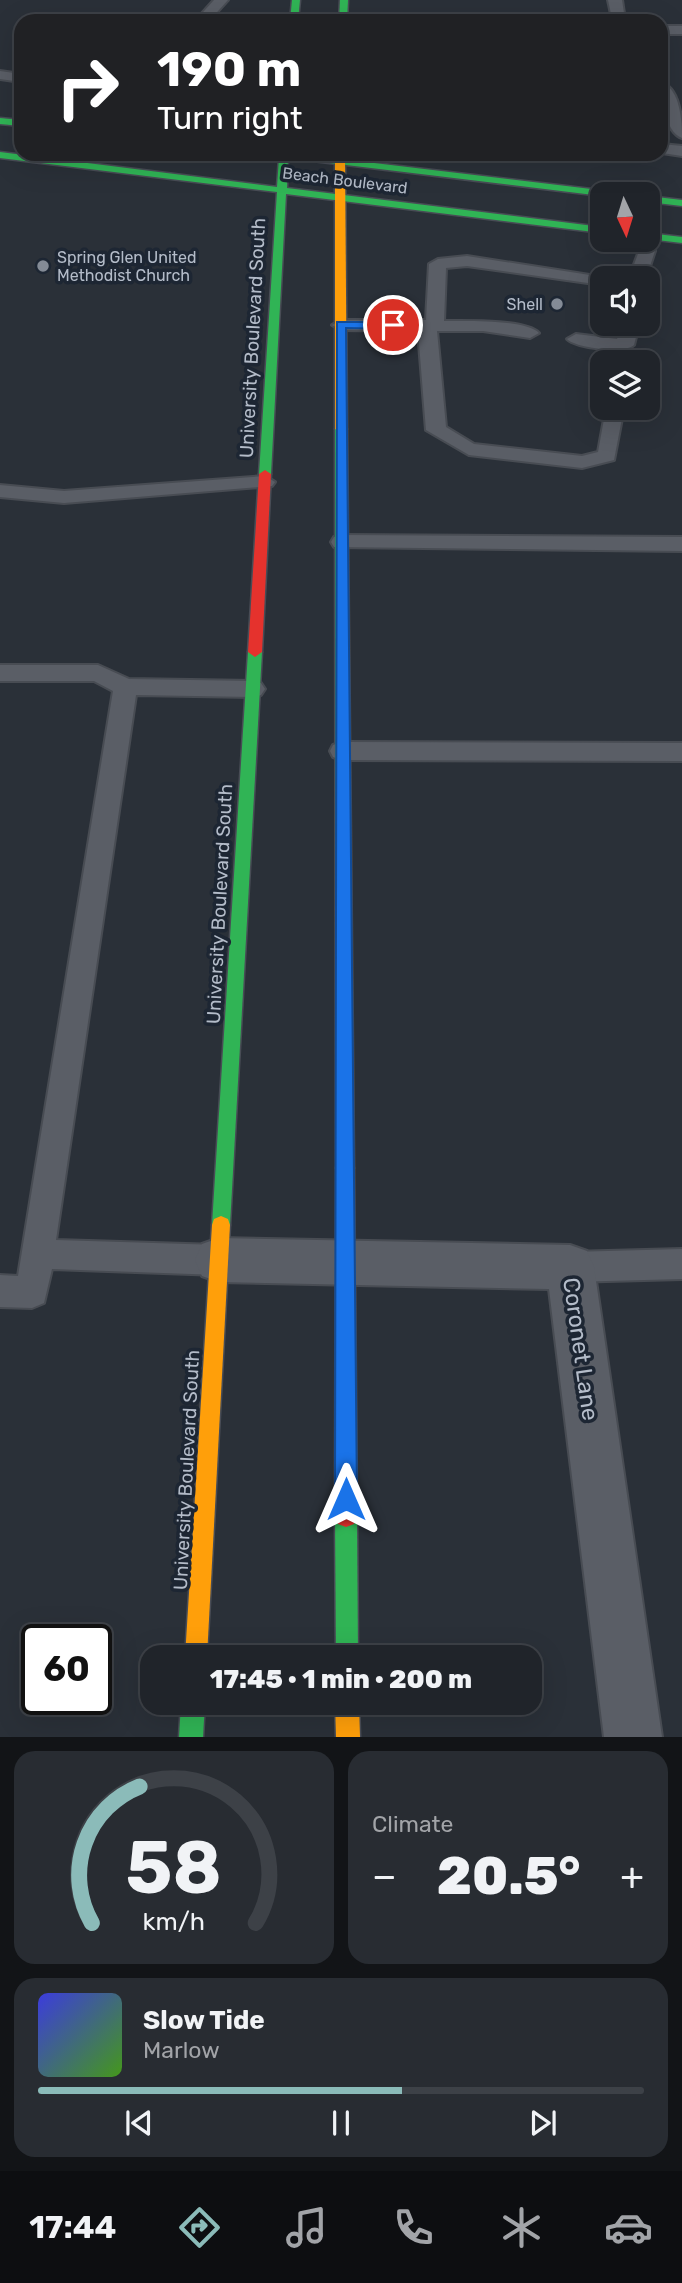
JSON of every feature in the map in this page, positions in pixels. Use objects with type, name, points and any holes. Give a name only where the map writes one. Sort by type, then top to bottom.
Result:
[{"type":"main road","name":"Beach Boulevard","points":[[48,161],[590,228]]},
{"type":"main road","name":"University Boulevard South","points":[[197,1645],[282,190],[281,161]]},
{"type":"main road","points":[[340,161],[347,1645]]},
{"type":"main road","name":"Beach Boulevard","points":[[362,161],[590,192]]},
{"type":"main road","points":[[660,200],[682,203]]},
{"type":"main road","points":[[660,239],[682,240]]},
{"type":"main road","points":[[191,1737],[192,1715]]},
{"type":"main road","points":[[348,1715],[348,1737]]},
{"type":"street","name":"Coronet Lane","points":[[219,1260],[570,1267],[632,1737]]},
{"type":"lane","points":[[208,14],[221,0]]},
{"type":"lane","points":[[668,101],[682,133]]},
{"type":"lane","points":[[590,277],[467,261],[438,264],[431,326],[436,430],[469,449],[582,462],[607,456],[613,420]]},
{"type":"lane","points":[[341,325],[483,327],[530,333]]},
{"type":"lane","points":[[576,339],[625,345]]},
{"type":"lane","points":[[0,491],[64,497],[265,482]]},
{"type":"lane","points":[[342,542],[682,544]]},
{"type":"lane","points":[[0,673],[98,673],[125,687],[253,689]]},
{"type":"lane","points":[[0,1291],[32,1292],[125,687]]},
{"type":"lane","points":[[342,751],[682,752]]},
{"type":"lane","points":[[38,1254],[219,1260]]},
{"type":"lane","points":[[570,1267],[682,1264]]},
{"type":"traffic: fast","points":[[295,14],[296,0]]},
{"type":"traffic: fast","points":[[343,14],[344,0]]},
{"type":"traffic: fast","points":[[0,121],[14,122]]},
{"type":"traffic: fast","points":[[0,155],[14,157]]},
{"type":"traffic: fast","points":[[48,161],[590,229]]},
{"type":"traffic: fast","points":[[265,474],[284,161]]},
{"type":"traffic: fast","points":[[334,161],[590,192]]},
{"type":"traffic: fast","points":[[660,200],[682,203]]},
{"type":"traffic: fast","points":[[660,237],[682,240]]},
{"type":"traffic: fast","points":[[341,429],[345,1168]]},
{"type":"traffic: fast","points":[[221,1225],[255,652]]},
{"type":"traffic: fast","points":[[346,1516],[347,1645]]},
{"type":"traffic: fast","points":[[191,1737],[192,1715]]},
{"type":"traffic: slow","points":[[340,161],[341,429]]},
{"type":"traffic: slow","points":[[197,1645],[221,1225]]},
{"type":"traffic: slow","points":[[347,1715],[348,1737]]},
{"type":"traffic: jam","points":[[255,652],[265,474]]},
{"type":"traffic: jam","points":[[345,1168],[346,1516]]},
{"type":"place","name":"Spring Glen United Methodist Church","points":[[43,266]]},
{"type":"place","name":"Shell","points":[[557,304]]},
{"type":"route","points":[[346,1499],[341,325],[393,325]]}]
